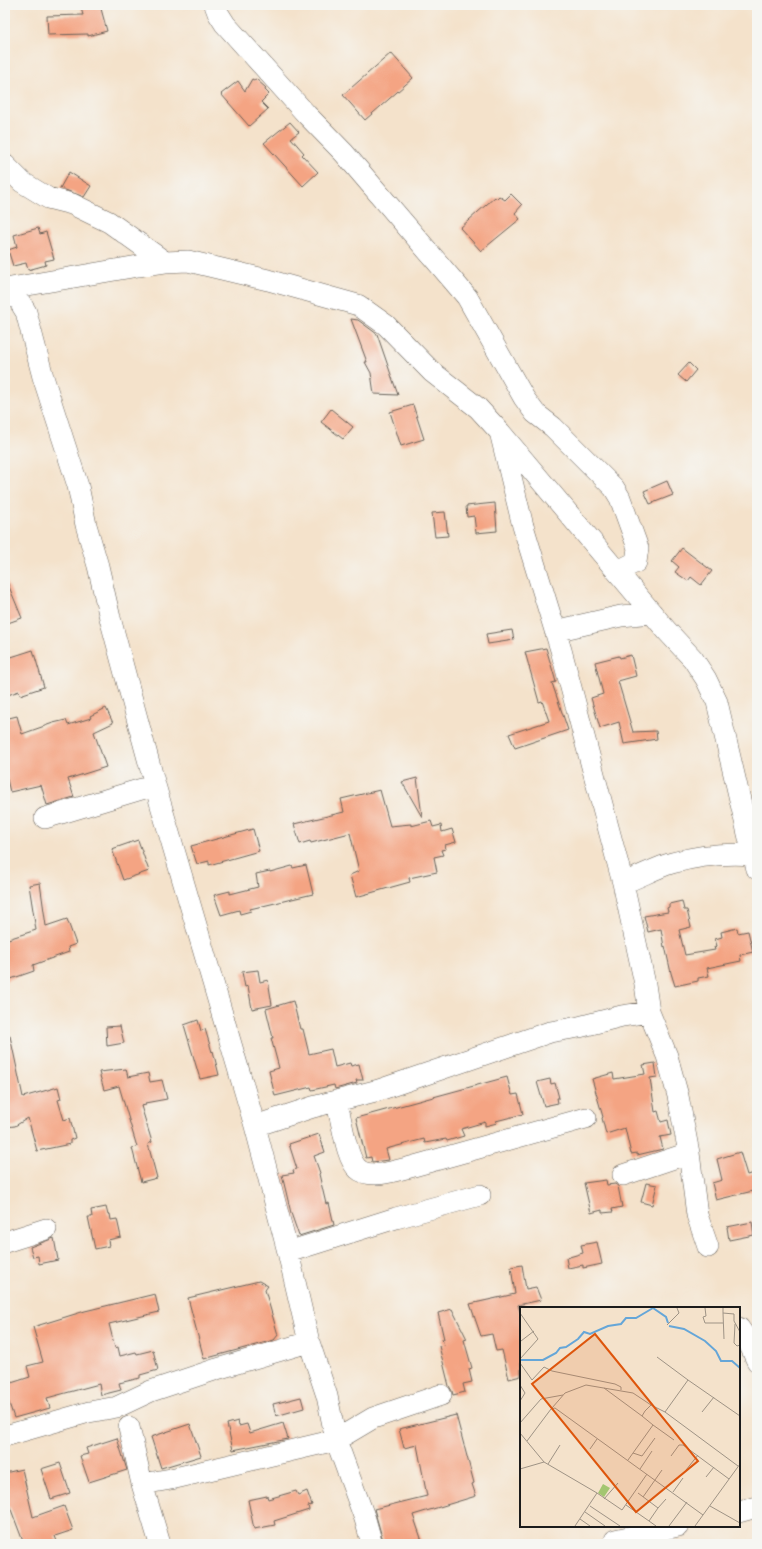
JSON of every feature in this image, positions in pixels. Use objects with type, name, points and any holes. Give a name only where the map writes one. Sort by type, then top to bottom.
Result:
[{"type":"street","points":[[215,5],[225,24],[307,115],[344,153],[467,297],[524,398],[535,413],[553,427],[614,488],[620,498],[638,548],[636,562],[618,571]]},
{"type":"street","points":[[5,165],[22,182],[48,198],[72,204],[109,222],[165,262]]},
{"type":"street","points":[[5,289],[165,262],[188,261],[268,280],[358,305],[386,325],[432,372],[478,408],[500,432],[692,659],[706,680],[717,702],[755,862]]},
{"type":"street","points":[[5,293],[18,299],[26,312],[43,377],[78,486],[86,525],[155,785],[255,1126],[288,1252],[309,1342],[327,1396],[336,1440],[365,1519],[372,1544]]},
{"type":"street","points":[[500,432],[523,526],[555,631],[623,883],[645,984],[649,1012],[667,1056],[678,1096],[689,1153],[697,1215],[708,1247]]},
{"type":"street","points":[[555,631],[621,616],[652,613]]},
{"type":"street","points":[[45,818],[155,785]]},
{"type":"street","points":[[623,883],[674,863],[713,856],[737,854],[755,862]]},
{"type":"street","points":[[255,1126],[313,1107],[379,1090],[550,1032],[579,1027],[622,1016],[649,1012]]},
{"type":"street","points":[[336,1101],[348,1149],[355,1165],[359,1170],[377,1174],[407,1168],[586,1118]]},
{"type":"street","points":[[623,1175],[689,1153]]},
{"type":"street","points":[[288,1252],[396,1218],[480,1195]]},
{"type":"street","points":[[5,1242],[46,1229]]},
{"type":"street","points":[[740,1329],[748,1341],[757,1360]]},
{"type":"street","points":[[5,1436],[89,1412],[117,1407],[151,1391],[210,1371],[309,1342]]},
{"type":"street","points":[[142,1484],[171,1479],[336,1440],[373,1418],[441,1395]]},
{"type":"street","points":[[129,1427],[142,1484],[160,1544]]},
{"type":"street","points":[[740,1512],[757,1507]]},
{"type":"street","points":[[615,1540],[674,1527]]},
{"type":"building","points":[[100,5],[107,31],[88,36],[88,34],[48,35],[47,16],[83,15],[81,8]]},
{"type":"building","points":[[391,53],[413,78],[365,120],[343,95]]},
{"type":"building","points":[[252,79],[256,79],[266,88],[265,90],[269,94],[261,102],[268,109],[249,126],[221,94],[238,81],[245,91]]},
{"type":"building","points":[[290,122],[299,132],[291,138],[304,153],[302,155],[318,172],[303,186],[264,143]]},
{"type":"building","points":[[69,172],[91,186],[84,197],[60,188]]},
{"type":"building","points":[[511,194],[522,205],[515,213],[520,219],[481,251],[460,228],[495,197],[496,199],[499,196],[505,200]]},
{"type":"building","points":[[38,228],[40,234],[46,232],[54,259],[45,261],[46,265],[28,270],[26,263],[13,266],[8,250],[17,247],[14,235]]},
{"type":"building","points":[[351,319],[358,320],[377,334],[398,395],[374,394],[371,373],[365,362],[367,362]]},
{"type":"building","points":[[689,363],[696,370],[686,382],[678,375]]},
{"type":"building","points":[[413,405],[424,439],[401,446],[390,412]]},
{"type":"building","points":[[331,409],[353,427],[343,439],[321,422]]},
{"type":"building","points":[[667,481],[673,495],[650,504],[644,491]]},
{"type":"building","points":[[495,503],[497,531],[476,533],[474,516],[467,517],[466,506]]},
{"type":"building","points":[[445,512],[448,536],[435,537],[432,513]]},
{"type":"building","points":[[682,548],[712,571],[701,585],[691,577],[688,581],[675,572],[679,567],[672,561]]},
{"type":"building","points":[[5,577],[22,618],[5,624]]},
{"type":"building","points":[[512,630],[514,640],[488,644],[486,634]]},
{"type":"building","points":[[546,648],[556,682],[552,683],[568,730],[515,748],[509,734],[549,721],[542,701],[539,702],[525,652]]},
{"type":"building","points":[[33,650],[44,687],[20,695],[19,691],[5,696],[5,659]]},
{"type":"building","points":[[631,655],[636,676],[618,681],[633,732],[656,731],[657,739],[624,744],[619,722],[600,728],[591,698],[603,694],[595,662],[619,656],[620,658]]},
{"type":"building","points":[[106,708],[113,723],[94,732],[106,767],[68,779],[74,797],[47,805],[41,785],[10,792],[5,771],[5,719],[17,716],[22,734],[53,723],[66,720],[68,725],[91,718],[90,716]]},
{"type":"building","points":[[417,778],[422,816],[422,817],[402,782]]},
{"type":"building","points":[[380,790],[390,826],[411,824],[411,826],[431,821],[433,827],[441,825],[442,832],[452,829],[456,842],[445,845],[446,849],[441,850],[443,855],[434,857],[437,872],[409,878],[410,882],[356,897],[350,875],[359,871],[350,833],[311,843],[310,841],[300,844],[294,824],[344,812],[341,799]]},
{"type":"building","points":[[253,829],[259,851],[209,865],[209,861],[197,864],[191,846]]},
{"type":"building","points":[[138,840],[149,871],[123,880],[112,849]]},
{"type":"building","points":[[306,865],[313,894],[250,909],[251,911],[240,914],[239,910],[221,915],[214,895],[230,891],[230,894],[258,887],[256,874],[292,866],[293,868]]},
{"type":"building","points":[[40,883],[46,926],[67,919],[76,944],[68,947],[69,952],[33,965],[34,971],[5,981],[5,940],[36,930],[29,885]]},
{"type":"building","points":[[682,901],[684,910],[687,910],[691,927],[679,930],[685,955],[715,950],[714,947],[717,946],[715,939],[722,937],[721,932],[737,928],[738,933],[748,931],[753,952],[740,955],[741,961],[707,968],[709,976],[698,978],[698,981],[675,986],[665,946],[664,947],[661,929],[648,932],[644,916],[668,912],[667,908],[669,907],[669,904]]},
{"type":"building","points":[[258,970],[260,982],[268,980],[272,1005],[252,1009],[248,986],[245,987],[242,972]]},
{"type":"building","points":[[293,1001],[300,1029],[303,1029],[309,1054],[331,1049],[335,1067],[350,1063],[351,1066],[359,1064],[363,1080],[356,1080],[357,1083],[335,1089],[334,1085],[312,1090],[311,1087],[275,1096],[269,1071],[279,1068],[271,1038],[273,1038],[266,1009]]},
{"type":"building","points":[[198,1020],[201,1031],[205,1029],[212,1052],[213,1051],[219,1075],[200,1079],[184,1025]]},
{"type":"building","points":[[120,1026],[124,1043],[107,1046],[106,1027]]},
{"type":"building","points":[[5,1036],[10,1036],[23,1097],[58,1087],[61,1099],[58,1100],[64,1120],[70,1118],[75,1138],[70,1140],[70,1144],[37,1151],[28,1118],[15,1126],[5,1127]]},
{"type":"building","points":[[655,1063],[657,1077],[650,1078],[655,1112],[658,1111],[661,1122],[668,1120],[671,1135],[660,1137],[663,1149],[637,1155],[637,1153],[631,1154],[625,1128],[606,1134],[603,1117],[592,1079],[613,1073],[614,1079],[645,1074],[643,1065]]},
{"type":"building","points":[[126,1069],[128,1077],[148,1073],[150,1082],[162,1080],[167,1099],[145,1103],[146,1105],[141,1106],[152,1142],[148,1144],[157,1178],[141,1182],[132,1148],[137,1147],[119,1086],[104,1090],[99,1072]]},
{"type":"building","points":[[507,1077],[512,1095],[518,1094],[523,1114],[496,1121],[497,1123],[485,1126],[485,1122],[461,1129],[464,1136],[447,1141],[446,1139],[425,1143],[424,1139],[386,1149],[389,1160],[372,1162],[371,1157],[366,1158],[356,1118]]},
{"type":"building","points":[[550,1079],[551,1084],[555,1083],[559,1098],[557,1098],[558,1103],[544,1106],[537,1082]]},
{"type":"building","points":[[319,1134],[325,1152],[314,1156],[320,1173],[326,1204],[329,1203],[334,1225],[299,1236],[291,1213],[282,1175],[294,1173],[293,1170],[297,1169],[289,1144]]},
{"type":"building","points":[[740,1152],[747,1175],[757,1172],[757,1190],[716,1200],[712,1183],[722,1180],[717,1159]]},
{"type":"building","points":[[606,1180],[607,1185],[615,1184],[618,1186],[622,1207],[612,1209],[613,1212],[602,1213],[602,1210],[591,1213],[584,1183]]},
{"type":"building","points":[[646,1183],[657,1185],[652,1205],[641,1202]]},
{"type":"building","points":[[106,1207],[108,1215],[110,1214],[111,1220],[117,1219],[121,1237],[108,1240],[109,1246],[95,1249],[88,1217],[92,1217],[91,1210]]},
{"type":"building","points":[[752,1222],[754,1235],[729,1240],[727,1227]]},
{"type":"building","points":[[54,1238],[58,1260],[39,1264],[38,1256],[33,1257],[30,1247]]},
{"type":"building","points":[[597,1242],[602,1264],[583,1268],[583,1265],[568,1268],[566,1258],[583,1253],[581,1245]]},
{"type":"building","points":[[522,1265],[526,1289],[536,1287],[541,1300],[518,1305],[520,1312],[520,1376],[509,1379],[502,1350],[496,1351],[492,1334],[481,1336],[470,1304],[515,1294],[511,1267]]},
{"type":"building","points":[[259,1281],[268,1286],[265,1290],[278,1335],[274,1340],[204,1359],[188,1298]]},
{"type":"building","points":[[155,1294],[159,1312],[109,1324],[115,1348],[118,1347],[120,1356],[153,1350],[158,1370],[140,1375],[140,1378],[119,1383],[121,1390],[101,1395],[99,1384],[47,1398],[50,1408],[14,1418],[5,1391],[5,1385],[30,1377],[27,1366],[43,1362],[33,1327],[85,1311]]},
{"type":"building","points":[[452,1309],[467,1339],[464,1340],[472,1368],[469,1369],[472,1382],[463,1384],[465,1392],[453,1395],[449,1386],[439,1346],[444,1345],[442,1339],[444,1339],[438,1313]]},
{"type":"building","points":[[301,1397],[304,1408],[276,1416],[273,1404]]},
{"type":"building","points":[[456,1415],[476,1496],[413,1515],[423,1544],[384,1544],[374,1509],[427,1496],[417,1445],[404,1448],[399,1429]]},
{"type":"building","points":[[238,1421],[239,1426],[247,1424],[250,1433],[283,1423],[288,1439],[233,1450],[227,1424]]},
{"type":"building","points":[[190,1424],[201,1456],[161,1468],[151,1437]]},
{"type":"building","points":[[117,1438],[127,1470],[89,1482],[80,1456],[88,1454],[86,1448]]},
{"type":"building","points":[[60,1463],[70,1493],[51,1499],[41,1469]]},
{"type":"building","points":[[22,1469],[33,1517],[64,1506],[73,1530],[55,1536],[58,1544],[24,1544],[10,1507],[8,1508],[5,1494],[5,1473]]},
{"type":"building","points":[[296,1491],[298,1495],[307,1491],[312,1505],[308,1506],[309,1510],[274,1521],[275,1525],[254,1529],[248,1500],[267,1496],[268,1499]]}]
